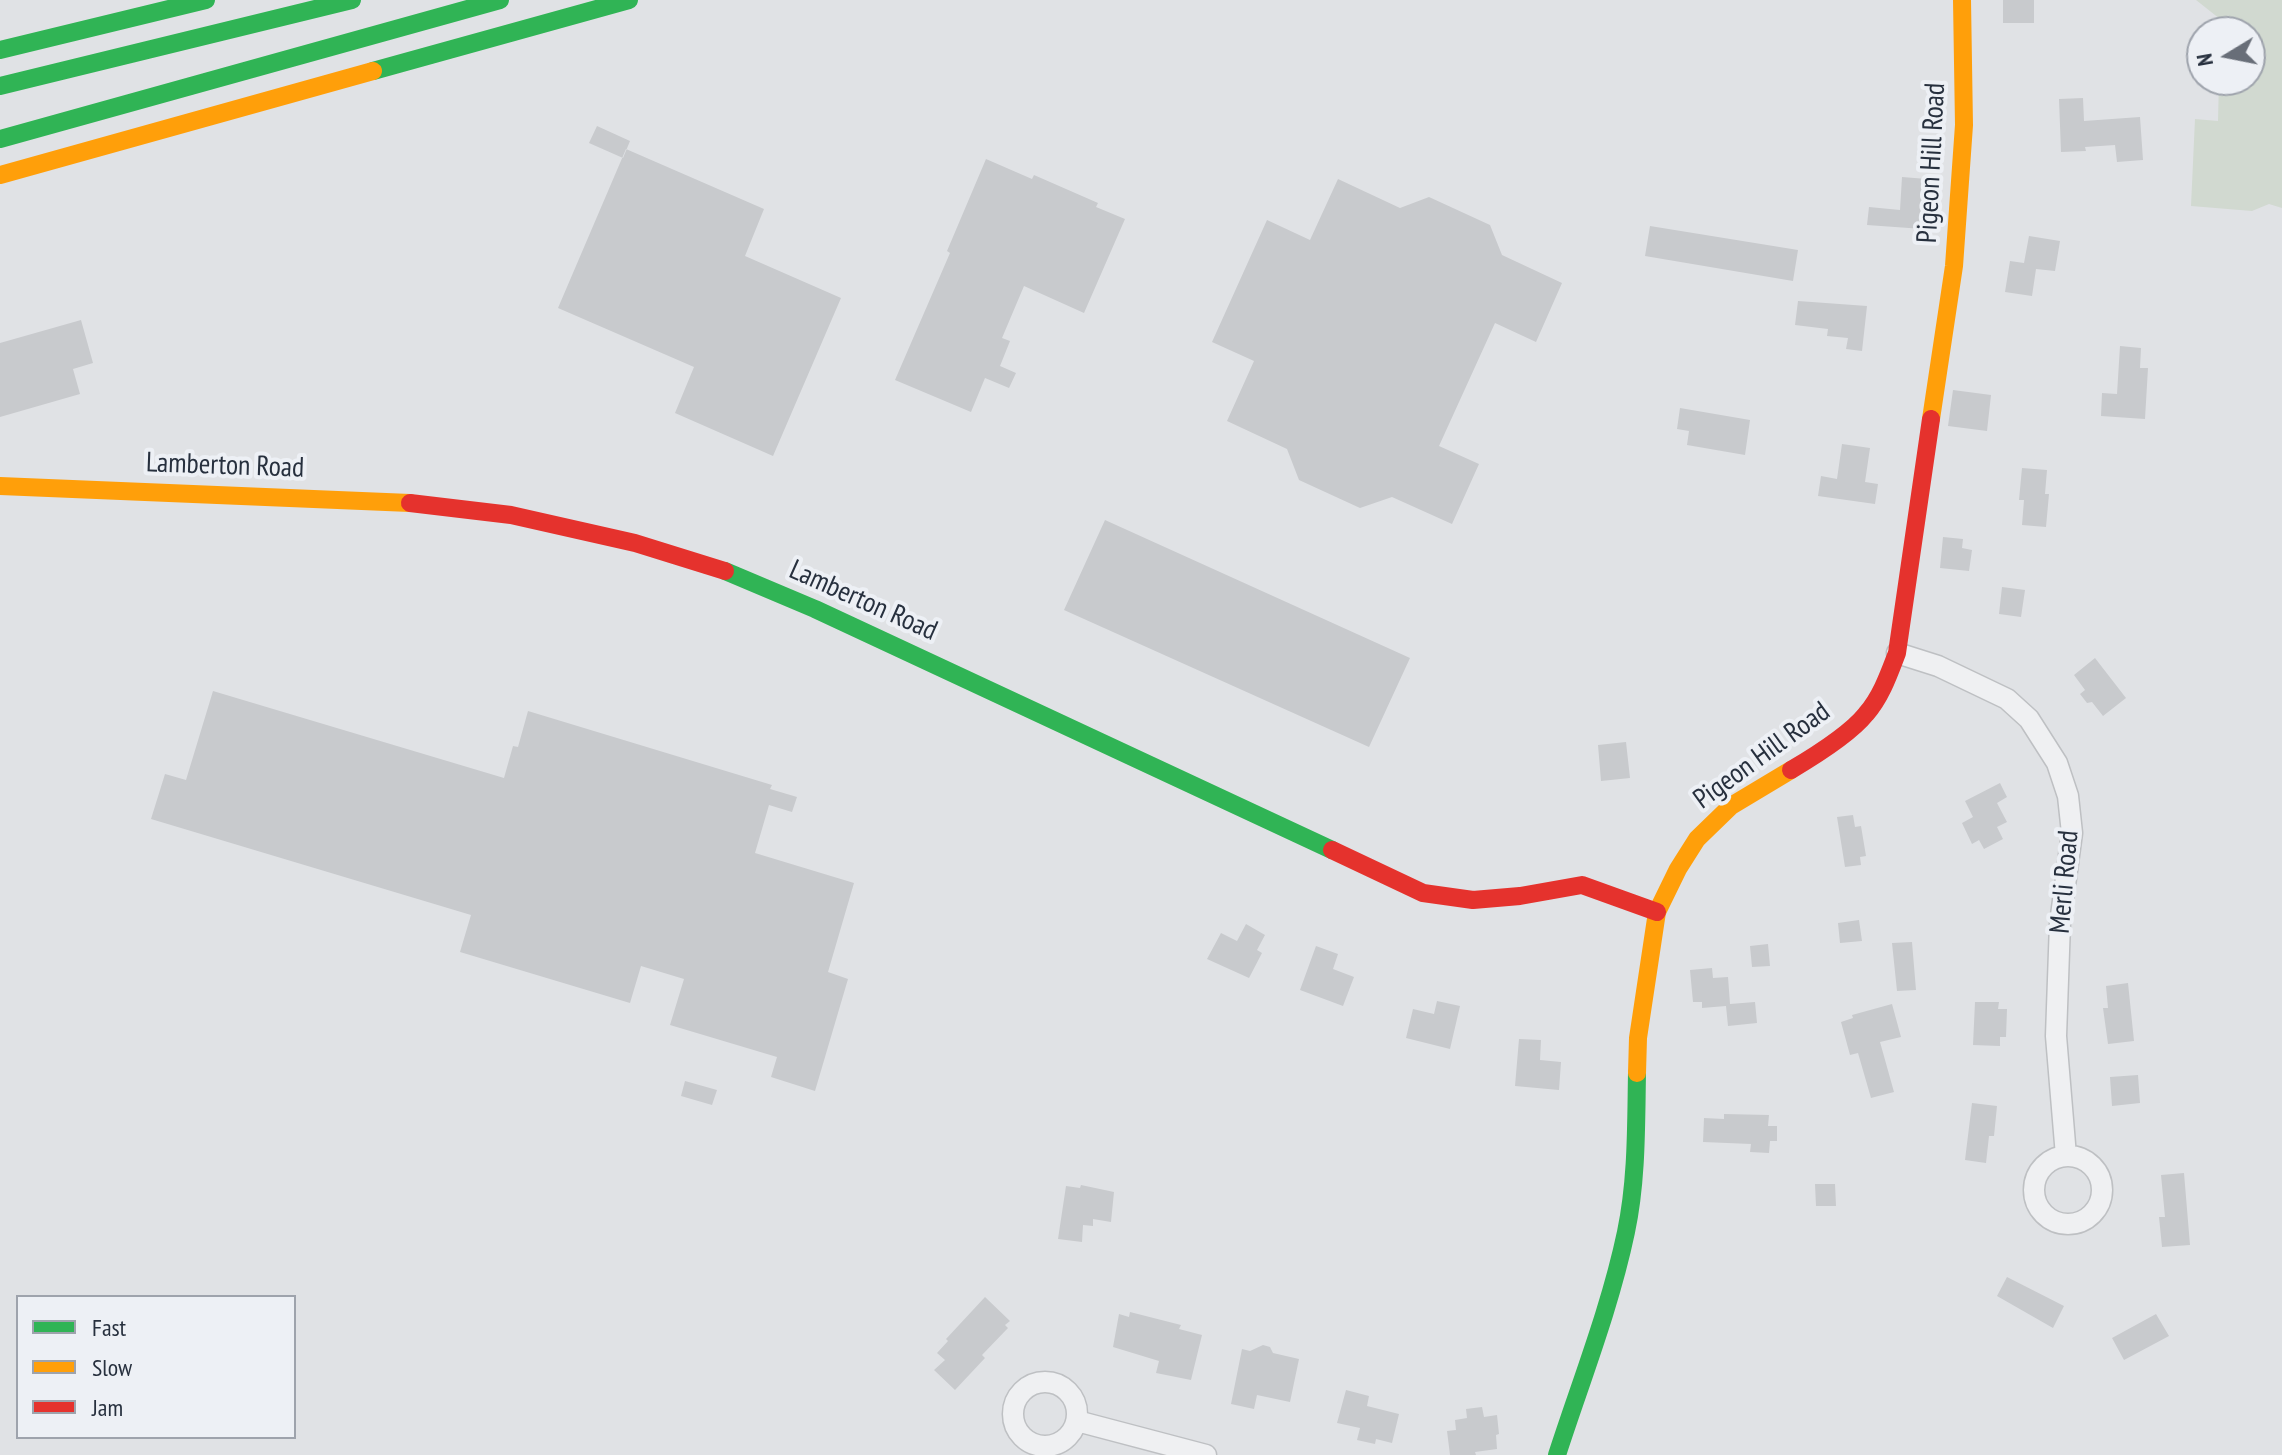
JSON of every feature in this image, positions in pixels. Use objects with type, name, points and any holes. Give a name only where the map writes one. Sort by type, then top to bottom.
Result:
[{"type":"main road","points":[[0,50],[206,0]]},
{"type":"main road","points":[[0,86],[352,0]]},
{"type":"main road","points":[[0,137],[500,0]]},
{"type":"main road","points":[[0,175],[629,0]]},
{"type":"main road","name":"Pigeon Hill Road","points":[[1557,1455],[1614,1282],[1627,1229],[1635,1165],[1638,1038],[1657,912],[1697,839],[1731,806],[1815,756],[1866,715],[1884,686],[1897,653],[1954,266],[1964,125],[1962,0]]},
{"type":"main road","points":[[0,98],[61,71]]},
{"type":"main road","name":"Lamberton Road","points":[[0,486],[395,501],[511,515],[635,543],[725,571],[815,609],[1423,893],[1473,900],[1520,896],[1582,885],[1657,912]]},
{"type":"street","name":"Merli Road","points":[[1897,653],[1938,666],[2007,699],[2029,719],[2057,763],[2068,796],[2072,833],[2060,923],[2056,1036],[2066,1156]]},
{"type":"street","points":[[1077,1421],[1206,1455]]},
{"type":"shaded area","points":[[2196,0],[2282,0],[2282,208],[2269,204],[2252,211],[2191,206],[2195,119],[2218,121],[2219,96],[2266,96],[2266,16],[2216,16]]},
{"type":"building","points":[[2003,0],[2034,0],[2034,23],[2003,23]]},
{"type":"building","points":[[2083,98],[2084,121],[2140,117],[2143,160],[2117,162],[2115,145],[2061,152],[2059,99]]},
{"type":"building","points":[[597,126],[630,141],[623,158],[589,143]]},
{"type":"building","points":[[626,149],[764,209],[745,256],[841,298],[773,456],[675,413],[694,367],[558,308]]},
{"type":"building","points":[[986,159],[1032,179],[1034,175],[1098,203],[1096,207],[1125,219],[1084,313],[1024,286],[1002,338],[1010,341],[1000,366],[1016,373],[1009,388],[985,378],[971,412],[895,380],[950,253],[947,251]]},
{"type":"building","points":[[1902,177],[1927,179],[1923,229],[1867,225],[1869,207],[1900,210]]},
{"type":"building","points":[[1338,179],[1400,208],[1429,197],[1490,225],[1502,255],[1562,283],[1536,342],[1495,323],[1439,446],[1479,464],[1452,524],[1392,497],[1360,508],[1299,480],[1287,449],[1227,421],[1254,361],[1212,342],[1267,220],[1310,240]]},
{"type":"building","points":[[1650,226],[1798,250],[1793,281],[1645,256]]},
{"type":"building","points":[[2029,236],[2060,241],[2055,271],[2036,269],[2032,296],[2005,292],[2010,261],[2024,263]]},
{"type":"building","points":[[1798,301],[1867,306],[1862,351],[1846,349],[1848,338],[1827,336],[1828,329],[1795,325]]},
{"type":"building","points":[[81,320],[93,363],[73,369],[80,394],[0,417],[0,343]]},
{"type":"building","points":[[2120,346],[2141,348],[2140,368],[2148,368],[2145,419],[2101,416],[2102,393],[2117,394]]},
{"type":"building","points":[[1953,390],[1991,395],[1987,431],[1948,426]]},
{"type":"building","points":[[1680,408],[1750,420],[1745,455],[1687,445],[1689,431],[1677,429]]},
{"type":"building","points":[[1842,444],[1870,448],[1865,482],[1878,484],[1875,504],[1818,496],[1821,476],[1837,479]]},
{"type":"building","points":[[2022,468],[2047,470],[2045,494],[2049,494],[2046,527],[2022,525],[2024,500],[2019,500]]},
{"type":"building","points":[[1105,520],[1410,658],[1369,747],[1064,610]]},
{"type":"building","points":[[1943,537],[1963,539],[1962,548],[1972,550],[1969,571],[1940,568]]},
{"type":"building","points":[[2002,587],[2025,590],[2021,617],[1999,614]]},
{"type":"building","points":[[2095,658],[2126,698],[2103,716],[2092,702],[2087,703],[2080,694],[2085,690],[2074,675]]},
{"type":"building","points":[[213,691],[504,778],[513,746],[518,747],[528,711],[772,785],[770,789],[797,797],[792,812],[769,805],[755,853],[854,883],[828,972],[848,979],[815,1091],[771,1077],[777,1057],[670,1025],[684,979],[641,966],[630,1003],[460,952],[471,915],[151,819],[165,774],[186,780]]},
{"type":"building","points":[[1626,742],[1630,778],[1601,781],[1598,745]]},
{"type":"building","points":[[2000,783],[2007,797],[1997,803],[2007,822],[1997,827],[2003,839],[1984,849],[1979,840],[1972,844],[1962,823],[1973,817],[1965,801]]},
{"type":"building","points":[[1853,815],[1855,827],[1861,826],[1866,856],[1860,857],[1861,865],[1845,867],[1837,817]]},
{"type":"building","points":[[1859,920],[1862,941],[1840,943],[1838,923]]},
{"type":"building","points":[[1246,924],[1265,935],[1257,950],[1262,953],[1249,978],[1207,959],[1221,933],[1237,941]]},
{"type":"building","points":[[1912,942],[1916,990],[1897,991],[1892,943]]},
{"type":"building","points":[[1768,944],[1770,966],[1752,967],[1750,946]]},
{"type":"building","points":[[1316,946],[1338,954],[1333,969],[1354,977],[1343,1006],[1300,990]]},
{"type":"building","points":[[1712,968],[1713,978],[1728,977],[1730,1004],[1755,1002],[1757,1023],[1728,1026],[1726,1006],[1702,1008],[1702,1002],[1693,1002],[1690,970]]},
{"type":"building","points":[[2128,983],[2134,1041],[2108,1044],[2103,1008],[2108,1008],[2106,986]]},
{"type":"building","points":[[1437,1001],[1460,1006],[1450,1049],[1406,1038],[1413,1009],[1434,1014]]},
{"type":"building","points":[[1975,1002],[1999,1002],[1998,1009],[2007,1009],[2006,1037],[2000,1037],[2000,1046],[1973,1045]]},
{"type":"building","points":[[1892,1004],[1901,1037],[1880,1042],[1894,1092],[1871,1098],[1858,1053],[1850,1055],[1841,1022],[1853,1018],[1852,1015]]},
{"type":"building","points":[[1519,1039],[1541,1040],[1540,1060],[1561,1062],[1559,1090],[1515,1086]]},
{"type":"building","points":[[2138,1075],[2140,1103],[2112,1106],[2110,1077]]},
{"type":"building","points":[[685,1081],[717,1090],[712,1105],[681,1096]]},
{"type":"building","points":[[1972,1103],[1997,1106],[1994,1136],[1989,1136],[1986,1163],[1965,1160]]},
{"type":"building","points":[[1724,1114],[1769,1115],[1768,1126],[1777,1126],[1777,1141],[1770,1141],[1769,1153],[1750,1152],[1751,1144],[1703,1142],[1704,1118],[1724,1119]]},
{"type":"building","points":[[2184,1173],[2190,1245],[2162,1247],[2159,1217],[2165,1217],[2161,1175]]},
{"type":"building","points":[[1815,1184],[1835,1184],[1836,1206],[1816,1206]]},
{"type":"building","points":[[1081,1185],[1114,1192],[1111,1222],[1093,1219],[1093,1226],[1083,1225],[1082,1242],[1058,1239],[1066,1186],[1080,1188]]},
{"type":"building","points":[[2007,1277],[2064,1306],[2053,1328],[1997,1296]]},
{"type":"building","points":[[985,1297],[1010,1321],[1005,1325],[1008,1328],[955,1390],[934,1370],[945,1360],[937,1353]]},
{"type":"building","points":[[1130,1312],[1181,1325],[1179,1329],[1202,1335],[1191,1380],[1156,1373],[1159,1361],[1113,1347],[1119,1314],[1129,1317]]},
{"type":"building","points":[[2156,1314],[2169,1336],[2124,1360],[2112,1338]]},
{"type":"building","points":[[1263,1345],[1270,1347],[1273,1353],[1299,1359],[1290,1402],[1257,1395],[1254,1409],[1231,1404],[1242,1349],[1250,1351]]},
{"type":"building","points":[[1346,1390],[1369,1396],[1367,1406],[1399,1414],[1392,1443],[1376,1439],[1375,1444],[1357,1440],[1360,1428],[1337,1423]]},
{"type":"building","points":[[1482,1407],[1484,1417],[1497,1415],[1497,1449],[1475,1452],[1476,1455],[1450,1455],[1447,1431],[1456,1430],[1455,1420],[1467,1418],[1466,1409]]},
{"type":"traffic: fast","points":[[0,50],[206,0]]},
{"type":"traffic: fast","points":[[0,86],[352,0]]},
{"type":"traffic: fast","points":[[0,139],[500,0]]},
{"type":"traffic: fast","points":[[373,71],[629,0]]},
{"type":"traffic: fast","points":[[725,571],[815,609],[1332,850]]},
{"type":"traffic: fast","points":[[1557,1455],[1603,1316],[1626,1232],[1634,1173],[1637,1073]]},
{"type":"traffic: slow","points":[[1931,419],[1954,266],[1964,125],[1962,0]]},
{"type":"traffic: slow","points":[[0,175],[373,71]]},
{"type":"traffic: slow","points":[[0,486],[410,503]]},
{"type":"traffic: slow","points":[[1637,1073],[1638,1038],[1657,912],[1678,869],[1697,839],[1731,806],[1791,770]]},
{"type":"traffic: jam","points":[[1791,770],[1831,745],[1859,722],[1876,700],[1891,669],[1897,653],[1931,419]]},
{"type":"traffic: jam","points":[[410,503],[511,515],[635,543],[725,571]]},
{"type":"traffic: jam","points":[[1332,850],[1423,893],[1473,900],[1520,896],[1582,885],[1657,912]]}]
